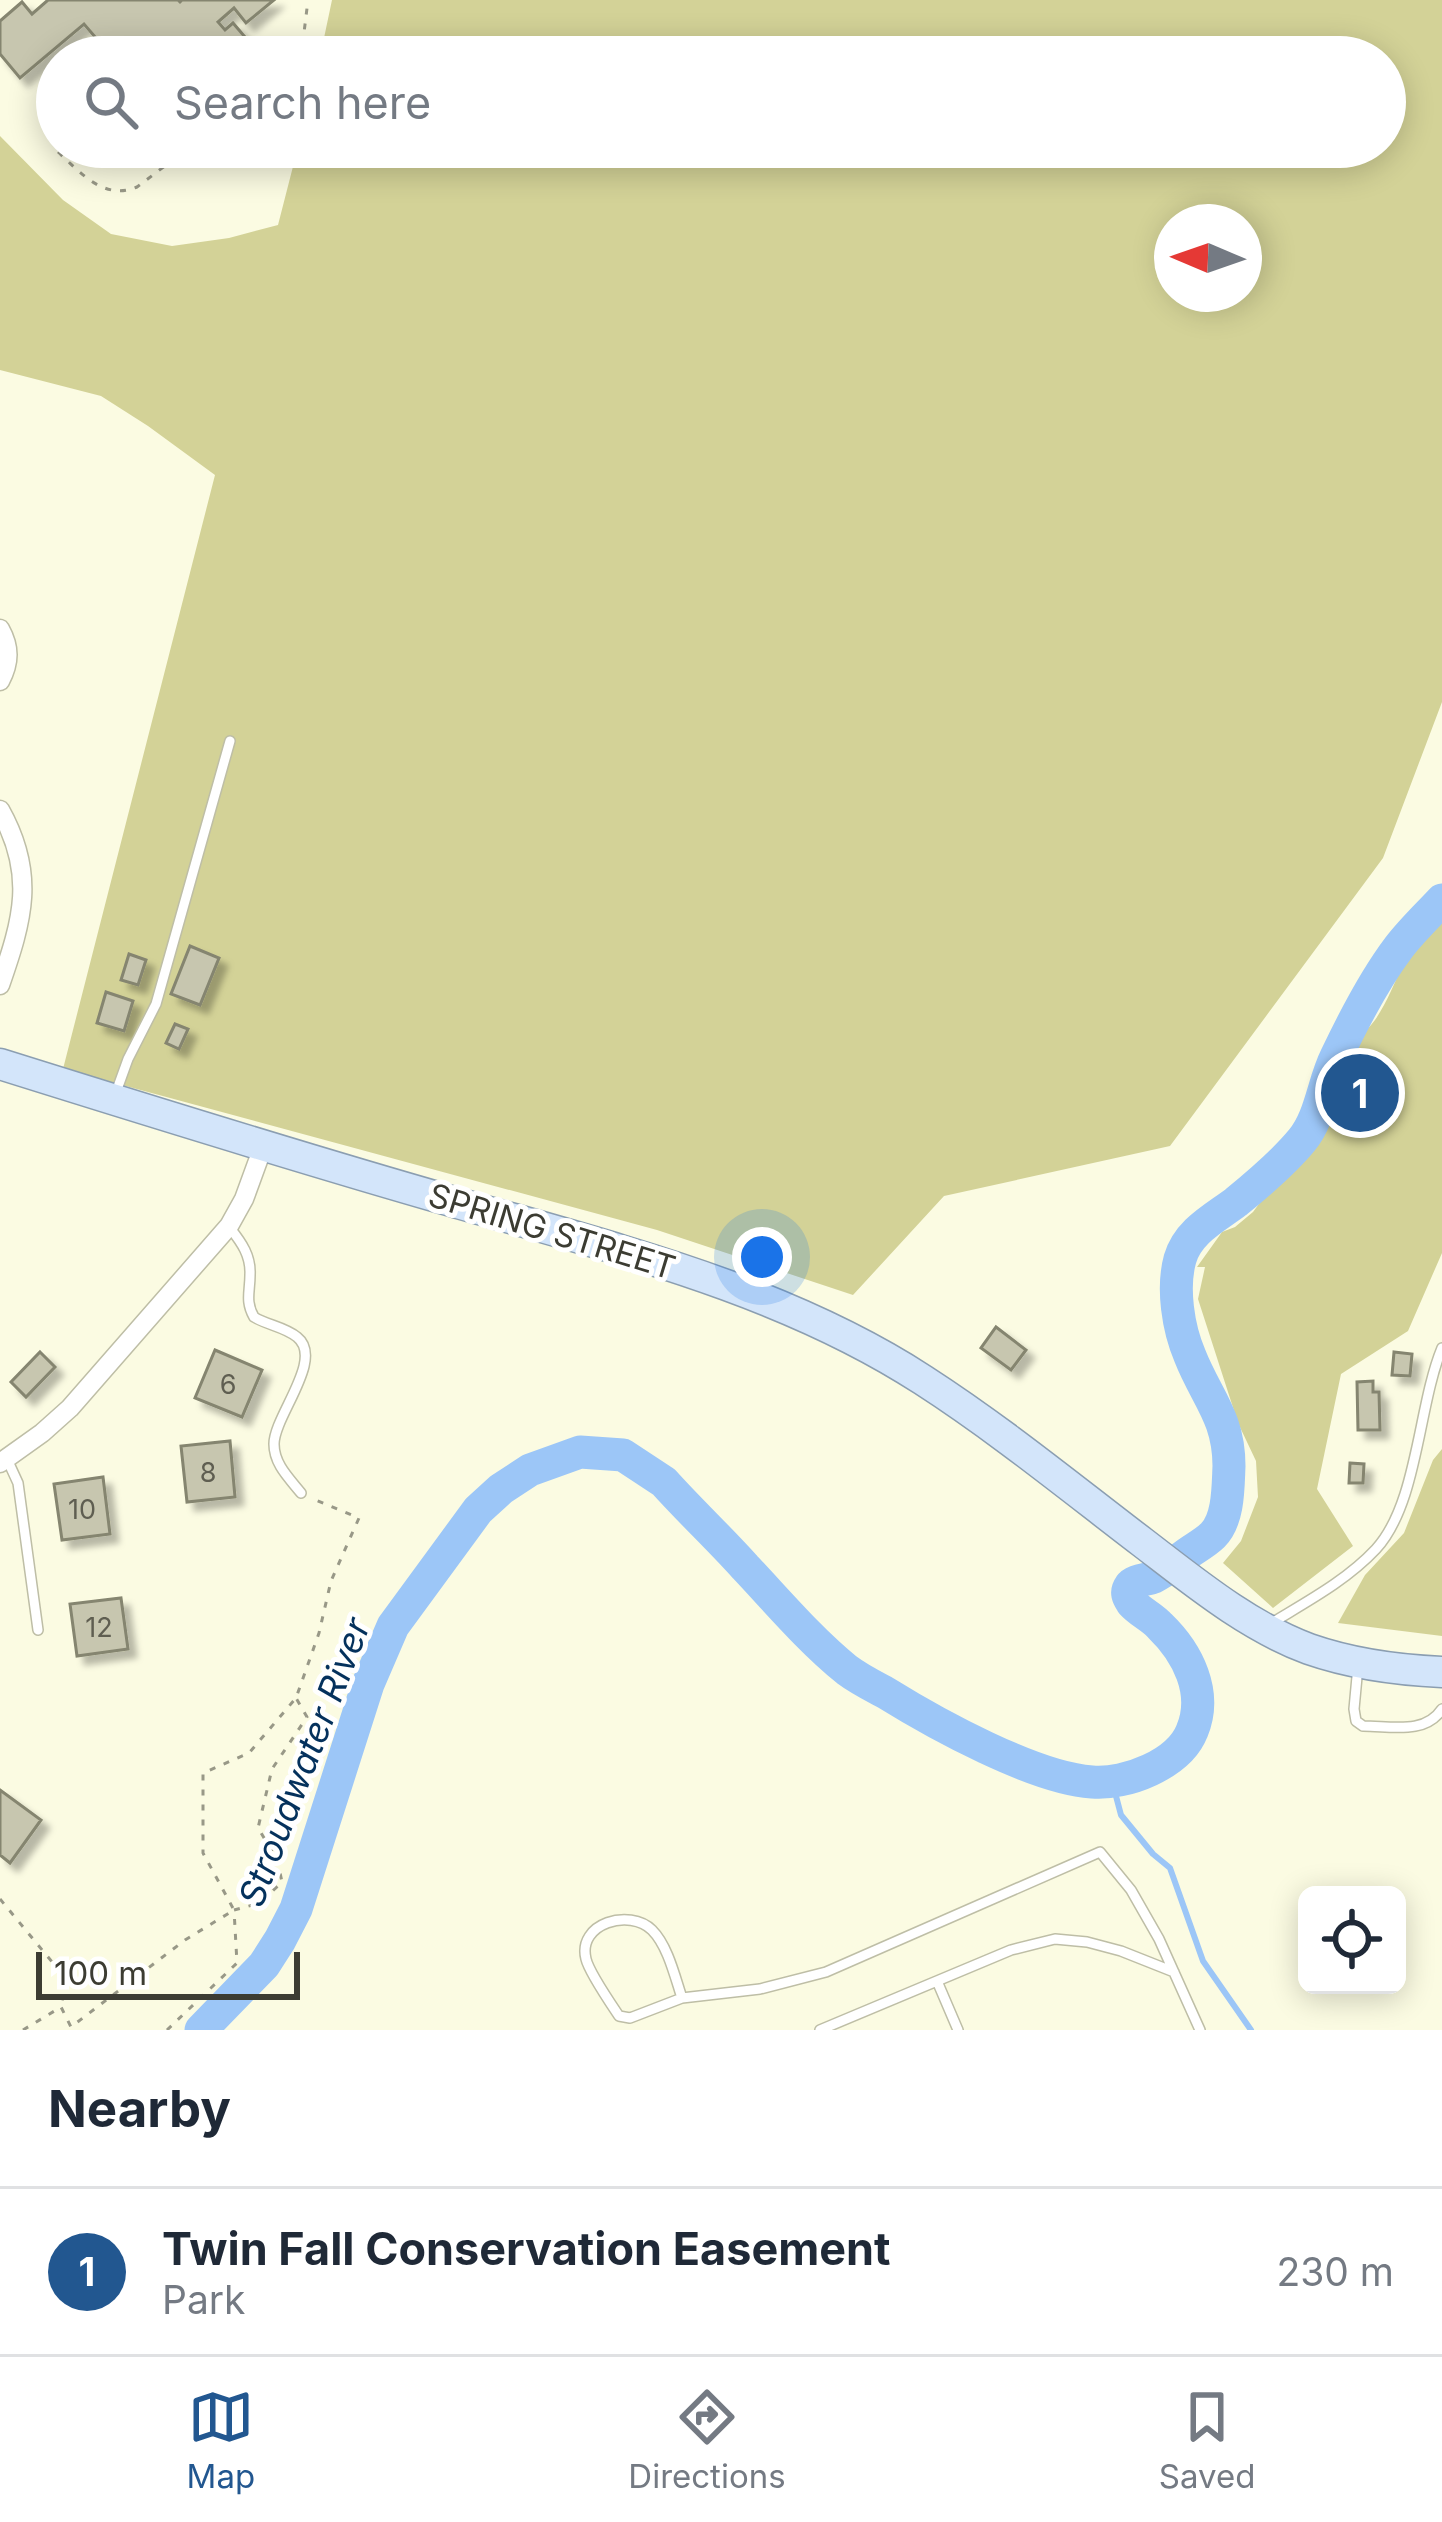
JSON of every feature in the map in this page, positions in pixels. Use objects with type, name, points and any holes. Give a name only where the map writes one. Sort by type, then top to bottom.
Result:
[{"type":"main road","name":"SPRING STREET","points":[[0,1064],[263,1147],[645,1257],[836,1330],[983,1421],[1180,1572],[1265,1627],[1308,1648],[1390,1670],[1442,1672]]},
{"type":"street","points":[[0,629],[8,658],[0,681]]},
{"type":"street","points":[[0,811],[18,844],[23,877],[19,918],[0,985]]},
{"type":"street","points":[[3,1461],[70,1408],[229,1226],[263,1147]]},
{"type":"lane","points":[[113,1100],[156,1004],[230,741]]},
{"type":"lane","points":[[229,1226],[249,1258],[249,1309],[261,1322],[294,1335],[304,1347],[305,1365],[273,1439],[277,1460],[301,1493]]},
{"type":"lane","points":[[1265,1627],[1358,1566],[1389,1530],[1412,1467],[1430,1380],[1442,1348]]},
{"type":"lane","points":[[3,1461],[18,1483],[38,1630]]},
{"type":"lane","points":[[1358,1661],[1354,1709],[1356,1720],[1364,1726],[1422,1727],[1442,1709]]},
{"type":"lane","points":[[682,1998],[655,1932],[640,1921],[616,1918],[600,1926],[587,1942],[586,1959],[619,2016],[631,2018],[682,1998],[760,1989],[826,1972],[1100,1852],[1131,1890],[1200,2030]]},
{"type":"lane","points":[[820,2030],[1011,1950],[1055,1939],[1121,1951],[1174,1972]]},
{"type":"lane","points":[[937,1981],[958,2030]]},
{"type":"path","points":[[304,36],[308,0]]},
{"type":"path","points":[[77,168],[106,190],[127,191],[162,168]]},
{"type":"path","points":[[167,2030],[236,1963],[234,1910],[203,1853],[203,1772],[248,1753],[296,1698],[319,1634],[331,1581],[359,1518],[301,1493]]},
{"type":"path","points":[[0,1899],[67,1980],[61,2007],[70,2027],[185,1940],[234,1910],[260,1903],[282,1882],[278,1859],[258,1828],[272,1769],[307,1717],[296,1698]]},
{"type":"path","points":[[22,2030],[61,2007]]},
{"type":"shaded area","points":[[332,0],[1442,0],[1442,702],[1383,858],[1170,1146],[944,1196],[853,1295],[657,1230],[63,1069],[215,475],[101,396],[0,370],[0,136],[63,200],[111,234],[172,246],[278,225],[293,168],[1406,168],[1406,36],[324,36]]},
{"type":"shaded area","points":[[1442,918],[1442,1253],[1408,1331],[1341,1374],[1317,1489],[1353,1546],[1273,1608],[1223,1563],[1241,1541],[1258,1497],[1256,1461],[1238,1423],[1198,1299],[1205,1267],[1197,1267],[1222,1232],[1253,1212],[1278,1178],[1316,1142],[1326,1113],[1323,1085],[1335,1067],[1332,1056],[1371,1026],[1418,940]]},
{"type":"shaded area","points":[[1442,1449],[1442,1636],[1338,1623],[1365,1575],[1404,1533],[1433,1460]]},
{"type":"building","points":[[48,0],[274,0],[246,23],[234,8],[218,22],[225,30],[233,23],[244,36],[94,36],[84,24],[70,36],[36,36],[36,64],[20,78],[0,54],[0,21],[22,2],[32,14]]},
{"type":"building","points":[[190,946],[219,958],[200,1005],[171,994]]},
{"type":"building","points":[[129,954],[146,960],[138,985],[121,980]]},
{"type":"building","points":[[106,992],[133,1001],[124,1031],[97,1023]]},
{"type":"building","points":[[175,1024],[188,1029],[179,1049],[166,1043]]},
{"type":"building","points":[[996,1327],[1026,1350],[1011,1370],[981,1348]]},
{"type":"building","points":[[215,1350],[262,1370],[242,1417],[195,1398]]},
{"type":"building","points":[[40,1352],[55,1367],[26,1397],[11,1382]]},
{"type":"building","points":[[1394,1352],[1412,1354],[1410,1376],[1392,1375]]},
{"type":"building","points":[[1373,1381],[1373,1392],[1379,1392],[1380,1430],[1358,1430],[1357,1382]]},
{"type":"building","points":[[230,1441],[235,1497],[187,1502],[181,1446]]},
{"type":"building","points":[[1350,1463],[1364,1464],[1363,1483],[1349,1483]]},
{"type":"building","points":[[103,1477],[110,1534],[62,1540],[54,1484]]},
{"type":"building","points":[[121,1598],[128,1649],[77,1656],[70,1604]]},
{"type":"building","points":[[0,1790],[41,1820],[10,1863],[0,1855]]},
{"type":"waterway","name":"Stroudwater River","points":[[201,2030],[264,1965],[296,1909],[368,1684],[393,1626],[478,1510],[530,1470],[580,1452],[623,1455],[664,1482],[833,1658],[958,1734],[1042,1771],[1092,1782],[1135,1776],[1176,1753],[1196,1717],[1192,1674],[1170,1637],[1132,1603],[1128,1591],[1132,1584],[1158,1575],[1213,1535],[1225,1511],[1229,1466],[1221,1420],[1182,1333],[1176,1295],[1180,1259],[1196,1233],[1262,1180],[1302,1140],[1314,1121],[1336,1057],[1373,986],[1404,941],[1442,900]]},
{"type":"waterway","points":[[1112,1781],[1121,1815],[1170,1868],[1203,1961],[1251,2030]]},
{"type":"place","name":"Twin Fall Conservation Easement","points":[[1360,1093]]}]
